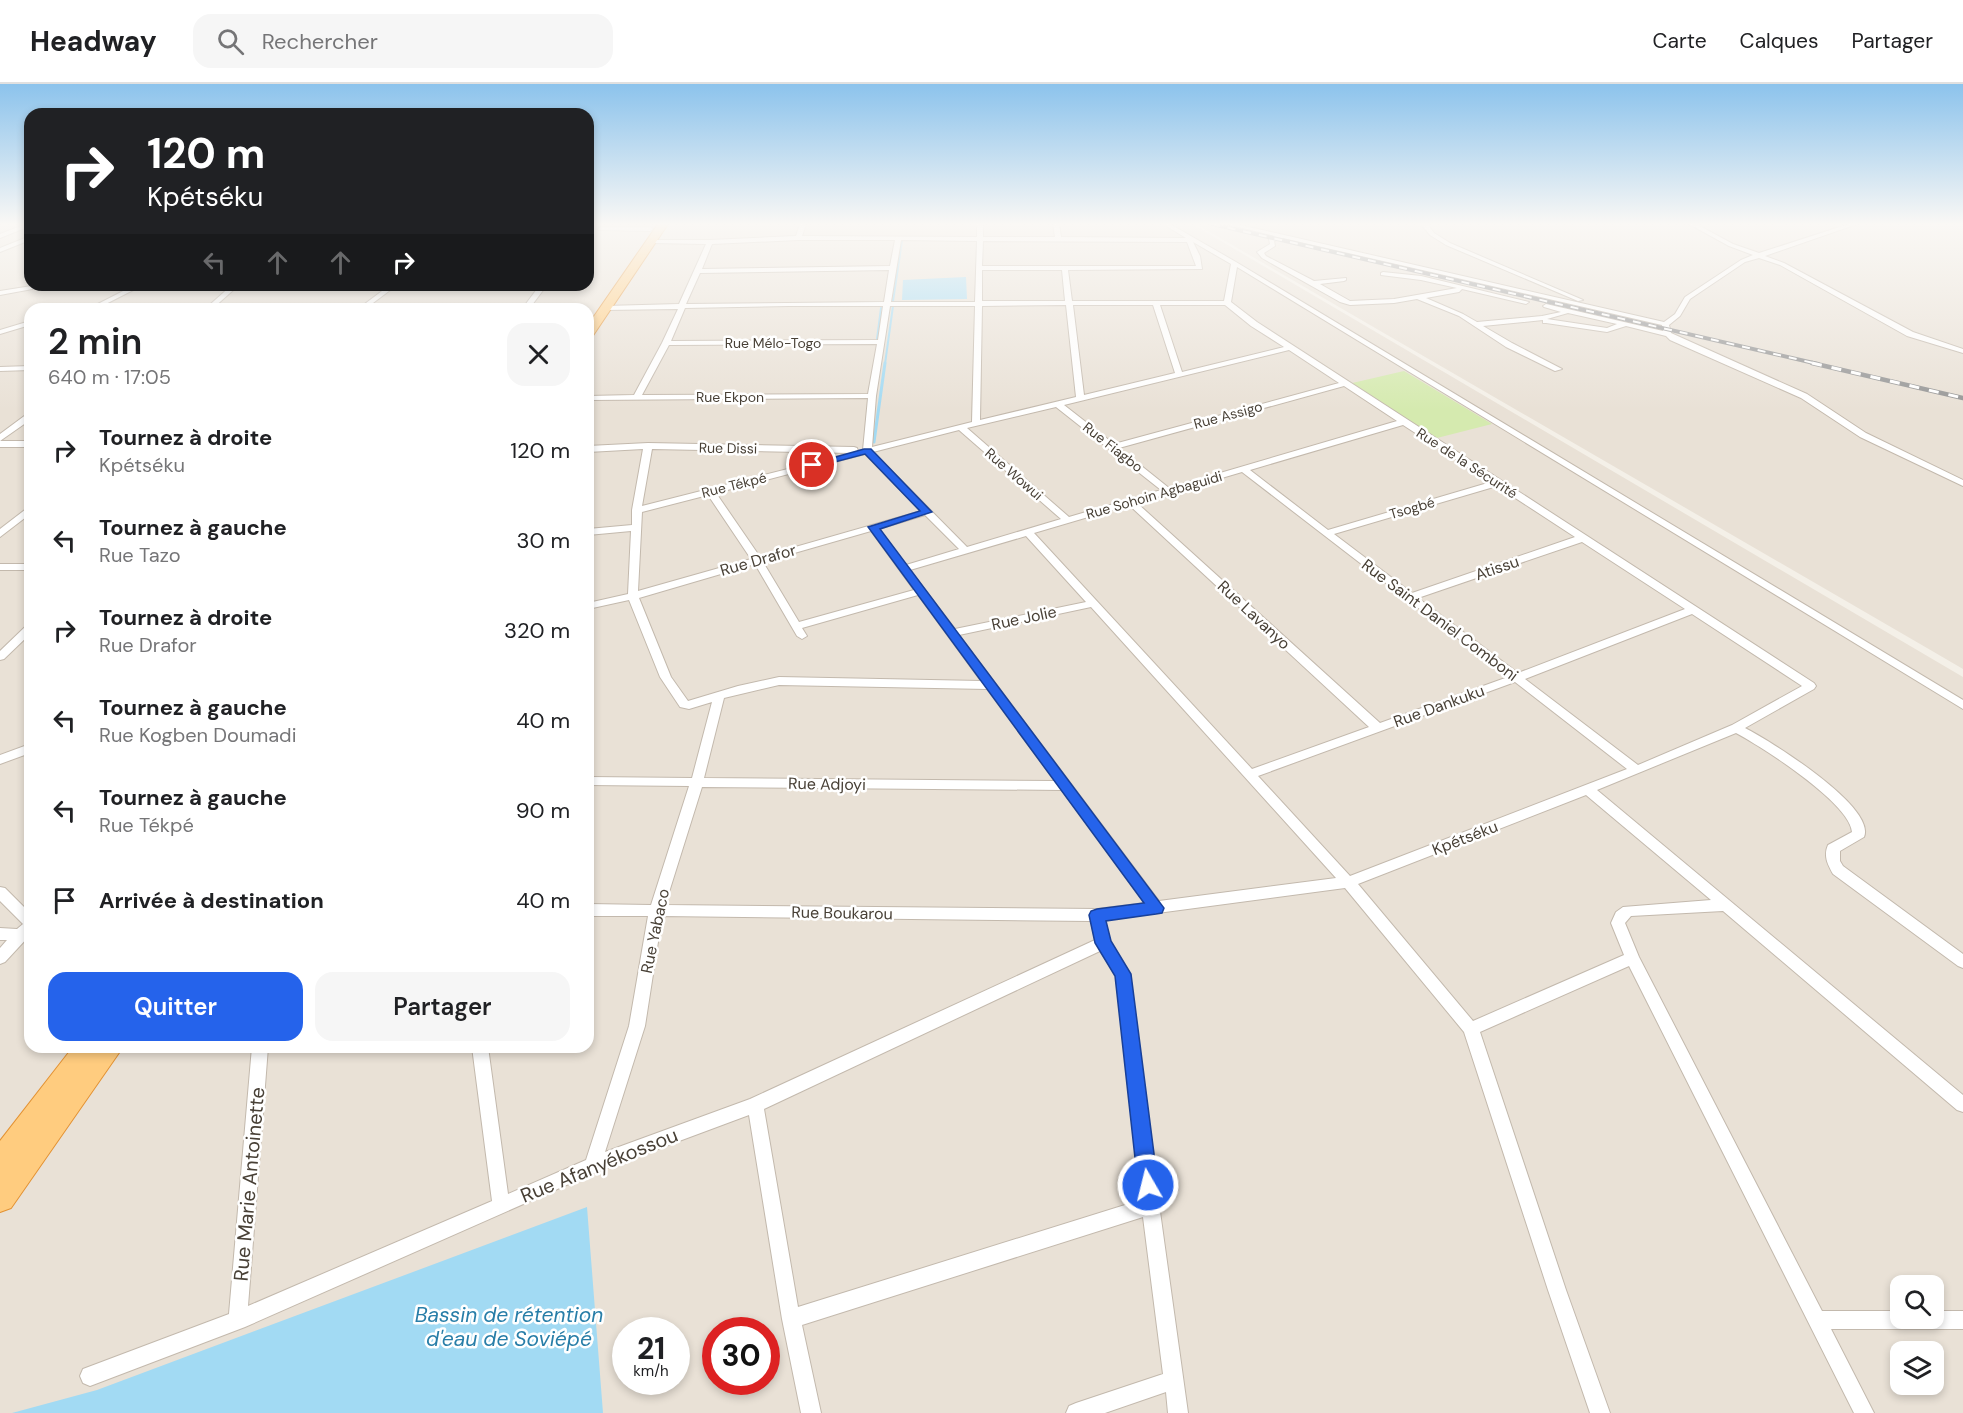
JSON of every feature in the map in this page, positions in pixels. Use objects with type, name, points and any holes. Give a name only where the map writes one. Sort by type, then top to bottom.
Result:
[{"type":"highway","points":[[594,321],[615,286]]},
{"type":"highway","points":[[594,314],[600,308]]},
{"type":"highway","points":[[0,1165],[84,1053]]},
{"type":"highway","points":[[0,1197],[106,1053]]},
{"type":"street","points":[[13,291],[24,286]]},
{"type":"street","points":[[637,398],[666,343],[691,286]]},
{"type":"street","points":[[890,286],[872,396],[867,451],[966,550]]},
{"type":"street","points":[[976,424],[978,286]]},
{"type":"street","points":[[1067,286],[1080,399]]},
{"type":"street","points":[[600,308],[1227,303],[1230,286]]},
{"type":"street","points":[[1272,286],[1963,705]]},
{"type":"street","points":[[1318,286],[1342,301],[1350,303],[1394,301],[1466,290]]},
{"type":"street","points":[[1451,286],[1668,334],[1804,396],[1863,435],[1963,483]]},
{"type":"street","points":[[1498,286],[1665,324],[1678,315],[1687,298],[1705,286]]},
{"type":"street","points":[[1546,286],[1606,312]]},
{"type":"street","points":[[1823,286],[1919,338],[1963,351]]},
{"type":"street","points":[[0,293],[24,289]]},
{"type":"street","points":[[103,303],[128,291]]},
{"type":"street","points":[[215,303],[229,291]]},
{"type":"street","points":[[369,303],[386,291]]},
{"type":"street","points":[[530,303],[539,291]]},
{"type":"street","points":[[1417,297],[1446,308],[1477,324],[1509,345],[1558,369]]},
{"type":"street","points":[[1156,303],[1179,375]]},
{"type":"street","name":"Rue de la Sécurité","points":[[1227,303],[1344,384],[1810,686]]},
{"type":"street","points":[[1477,324],[1536,318],[1569,312],[1583,306]]},
{"type":"street","points":[[1536,318],[1607,330],[1624,325]]},
{"type":"street","points":[[1665,324],[1668,334]]},
{"type":"street","points":[[0,332],[24,325]]},
{"type":"street","name":"Rue Mélo-Togo","points":[[666,343],[881,342]]},
{"type":"street","name":"Rue Tékpé","points":[[637,510],[961,427],[1290,348]]},
{"type":"street","points":[[0,369],[24,368]]},
{"type":"street","name":"Rue Assigo","points":[[1112,447],[1344,384]]},
{"type":"street","name":"Rue Ekpon","points":[[594,398],[872,396]]},
{"type":"street","name":"Rue Fiagbo","points":[[1058,404],[1168,491]]},
{"type":"street","points":[[0,438],[24,420]]},
{"type":"street","name":"Rue Sohoin Agbaguidi","points":[[904,568],[1403,422]]},
{"type":"street","name":"Rue Wowui","points":[[961,427],[1067,520]]},
{"type":"street","points":[[0,444],[24,444]]},
{"type":"street","points":[[648,446],[637,510],[633,596],[666,678],[684,704],[779,681],[992,685]]},
{"type":"street","name":"Rue Dissi","points":[[594,449],[648,446],[867,451]]},
{"type":"street","name":"Rue Saint Daniel Comboni","points":[[1243,469],[1637,770]]},
{"type":"street","name":"Tsogbé","points":[[1327,533],[1498,483]]},
{"type":"street","points":[[710,491],[757,560],[799,631],[922,591]]},
{"type":"street","name":"Rue Lavanyo","points":[[1131,501],[1377,728]]},
{"type":"street","name":"Rue Drafor","points":[[594,605],[633,596],[927,512]]},
{"type":"street","points":[[0,534],[24,514]]},
{"type":"street","points":[[873,527],[1156,908]]},
{"type":"street","points":[[594,532],[636,528]]},
{"type":"street","points":[[1028,532],[1348,882],[1471,1029],[1600,1413]]},
{"type":"street","name":"Atissu","points":[[1410,597],[1583,538]]},
{"type":"street","points":[[0,567],[24,567]]},
{"type":"street","name":"Rue Jolie","points":[[953,633],[1095,603]]},
{"type":"street","name":"Rue Dankuku","points":[[1251,774],[1516,678],[1693,610]]},
{"type":"street","points":[[0,657],[24,634]]},
{"type":"street","name":"Kpétséku","points":[[1097,915],[1348,882],[1589,790],[1736,728],[1810,686]]},
{"type":"street","name":"Rue Yabaco","points":[[593,1165],[637,1026],[656,911],[697,782],[719,697]]},
{"type":"street","points":[[1736,728],[1773,749],[1809,774],[1858,824],[1859,834],[1833,849],[1833,862],[1838,870],[1963,962]]},
{"type":"street","points":[[0,760],[24,750]]},
{"type":"street","name":"Rue Adjoyi","points":[[594,781],[1067,786]]},
{"type":"street","points":[[1589,790],[1963,1105]]},
{"type":"street","points":[[0,892],[24,916]]},
{"type":"street","points":[[1725,905],[1628,911],[1621,916],[1618,923],[1632,958],[1864,1413]]},
{"type":"street","name":"Rue Boukarou","points":[[594,910],[1097,915]]},
{"type":"street","points":[[1097,915],[1103,943],[1123,974],[1178,1413]]},
{"type":"street","points":[[0,934],[24,931]]},
{"type":"street","points":[[0,958],[24,932]]},
{"type":"street","name":"Rue Afanyékossou","points":[[90,1376],[238,1320],[593,1165],[755,1105],[1103,943]]},
{"type":"street","points":[[1471,1029],[1632,958]]},
{"type":"street","name":"Rue Marie Antoinette","points":[[238,1320],[260,1053]]},
{"type":"street","points":[[481,1053],[501,1206]]},
{"type":"street","points":[[755,1105],[791,1319],[811,1413]]},
{"type":"street","points":[[791,1319],[1151,1206]]},
{"type":"street","points":[[1817,1320],[1963,1320]]},
{"type":"street","points":[[1076,1413],[1174,1380]]},
{"type":"shaded area","points":[[0,286],[24,286],[24,291],[594,291],[594,286],[1298,286],[1963,677],[1963,1413],[0,1413]]},
{"type":"shaded area","points":[[1303,286],[1963,286],[1963,669]]},
{"type":"green space","points":[[1404,371],[1492,424],[1433,439],[1348,384]]},
{"type":"water","points":[[903,286],[966,286],[967,299],[902,300]]},
{"type":"water","name":"Bassin de rétention d'eau de Soviépé","points":[[587,1207],[603,1413],[12,1413],[97,1390]]},
{"type":"waterway","points":[[893,301],[895,286]]},
{"type":"waterway","points":[[885,364],[893,306]]},
{"type":"waterway","points":[[877,339],[881,308]]},
{"type":"waterway","points":[[874,442],[885,363]]},
{"type":"railway","points":[[1480,286],[1818,364]]},
{"type":"railway","points":[[1812,363],[1963,398]]},
{"type":"route","points":[[812,465],[867,451],[927,512],[873,527],[1156,908],[1097,915],[1103,943],[1123,974],[1148,1185]]}]
